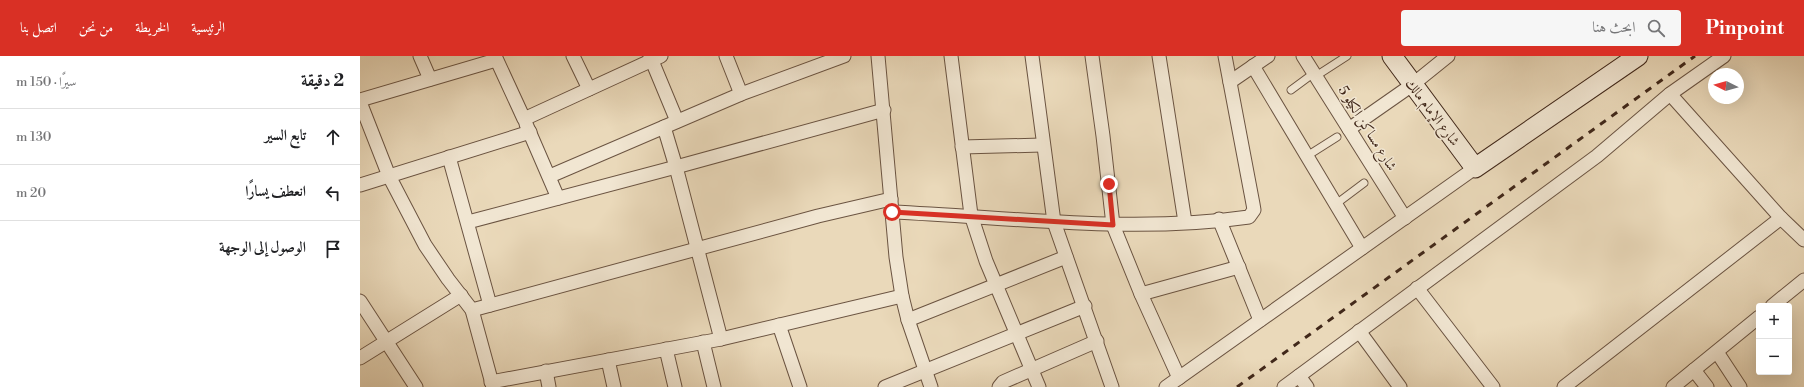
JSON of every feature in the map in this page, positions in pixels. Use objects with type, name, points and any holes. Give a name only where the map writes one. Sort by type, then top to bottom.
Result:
[{"type":"street","points":[[420,56],[430,79]]},
{"type":"street","points":[[573,56],[589,89]]},
{"type":"street","points":[[726,56],[742,94]]},
{"type":"street","points":[[550,176],[742,94],[844,56]]},
{"type":"street","points":[[878,56],[884,110],[891,206],[902,296],[908,320],[932,387]]},
{"type":"street","points":[[951,56],[971,215],[978,239],[995,284],[1039,387]]},
{"type":"street","points":[[1032,56],[1042,145],[1054,222],[1085,306],[1112,387]]},
{"type":"street","points":[[1092,56],[1113,225],[1141,294],[1179,378]]},
{"type":"street","points":[[1159,56],[1185,222]]},
{"type":"street","points":[[472,310],[818,216],[891,206],[971,215],[1113,225],[1185,222],[1249,217],[1254,210],[1225,56],[1229,56]]},
{"type":"street","points":[[1230,82],[1268,56]]},
{"type":"street","name":"شارع مساكن الكيلو 5","points":[[1303,56],[1405,218]]},
{"type":"street","name":"شارع الإمام مالك","points":[[1392,56],[1475,168]]},
{"type":"street","points":[[1349,129],[1448,56]]},
{"type":"street","points":[[1166,387],[1475,168],[1638,56]]},
{"type":"street","points":[[1284,387],[1598,156],[1670,94],[1724,56]]},
{"type":"street","points":[[524,118],[589,89],[654,57],[677,121]]},
{"type":"street","points":[[558,198],[550,176],[496,58],[360,101],[389,176],[426,245],[472,310],[492,385],[546,371],[721,339],[902,296]]},
{"type":"street","points":[[1253,66],[1362,248]]},
{"type":"street","points":[[1670,94],[1781,218],[1804,240]]},
{"type":"street","points":[[468,222],[884,110]]},
{"type":"street","points":[[664,127],[698,248],[721,339]]},
{"type":"street","points":[[360,185],[530,132]]},
{"type":"street","points":[[962,147],[1042,145]]},
{"type":"street","points":[[449,157],[490,305]]},
{"type":"street","points":[[1564,387],[1781,218]]},
{"type":"street","points":[[1219,219],[1260,320]]},
{"type":"street","points":[[908,320],[995,284],[1066,257]]},
{"type":"street","points":[[1141,294],[1239,267]]},
{"type":"street","points":[[1776,303],[1804,280]]},
{"type":"street","points":[[1417,288],[1493,387]]},
{"type":"street","points":[[360,358],[461,295]]},
{"type":"street","points":[[360,301],[416,387]]},
{"type":"street","points":[[884,387],[1085,306]]},
{"type":"street","points":[[1673,387],[1756,320]]},
{"type":"street","points":[[779,325],[800,387]]},
{"type":"street","points":[[1359,331],[1400,387]]},
{"type":"street","points":[[703,342],[714,387]]},
{"type":"street","points":[[999,387],[1004,382],[1097,342]]},
{"type":"street","points":[[666,349],[675,387]]},
{"type":"street","points":[[1717,352],[1740,387]]},
{"type":"street","points":[[608,360],[614,387]]},
{"type":"street","points":[[1694,370],[1707,387]]},
{"type":"street","points":[[546,371],[549,387]]},
{"type":"street","points":[[1299,376],[1307,387]]},
{"type":"lane","points":[[1291,90],[1315,74],[1347,56]]},
{"type":"lane","points":[[1307,156],[1337,137]]},
{"type":"lane","points":[[1336,204],[1364,182]]},
{"type":"railway","points":[[1237,387],[1695,56]]},
{"type":"route","points":[[892,212],[971,215],[1113,225],[1109,184]]}]
